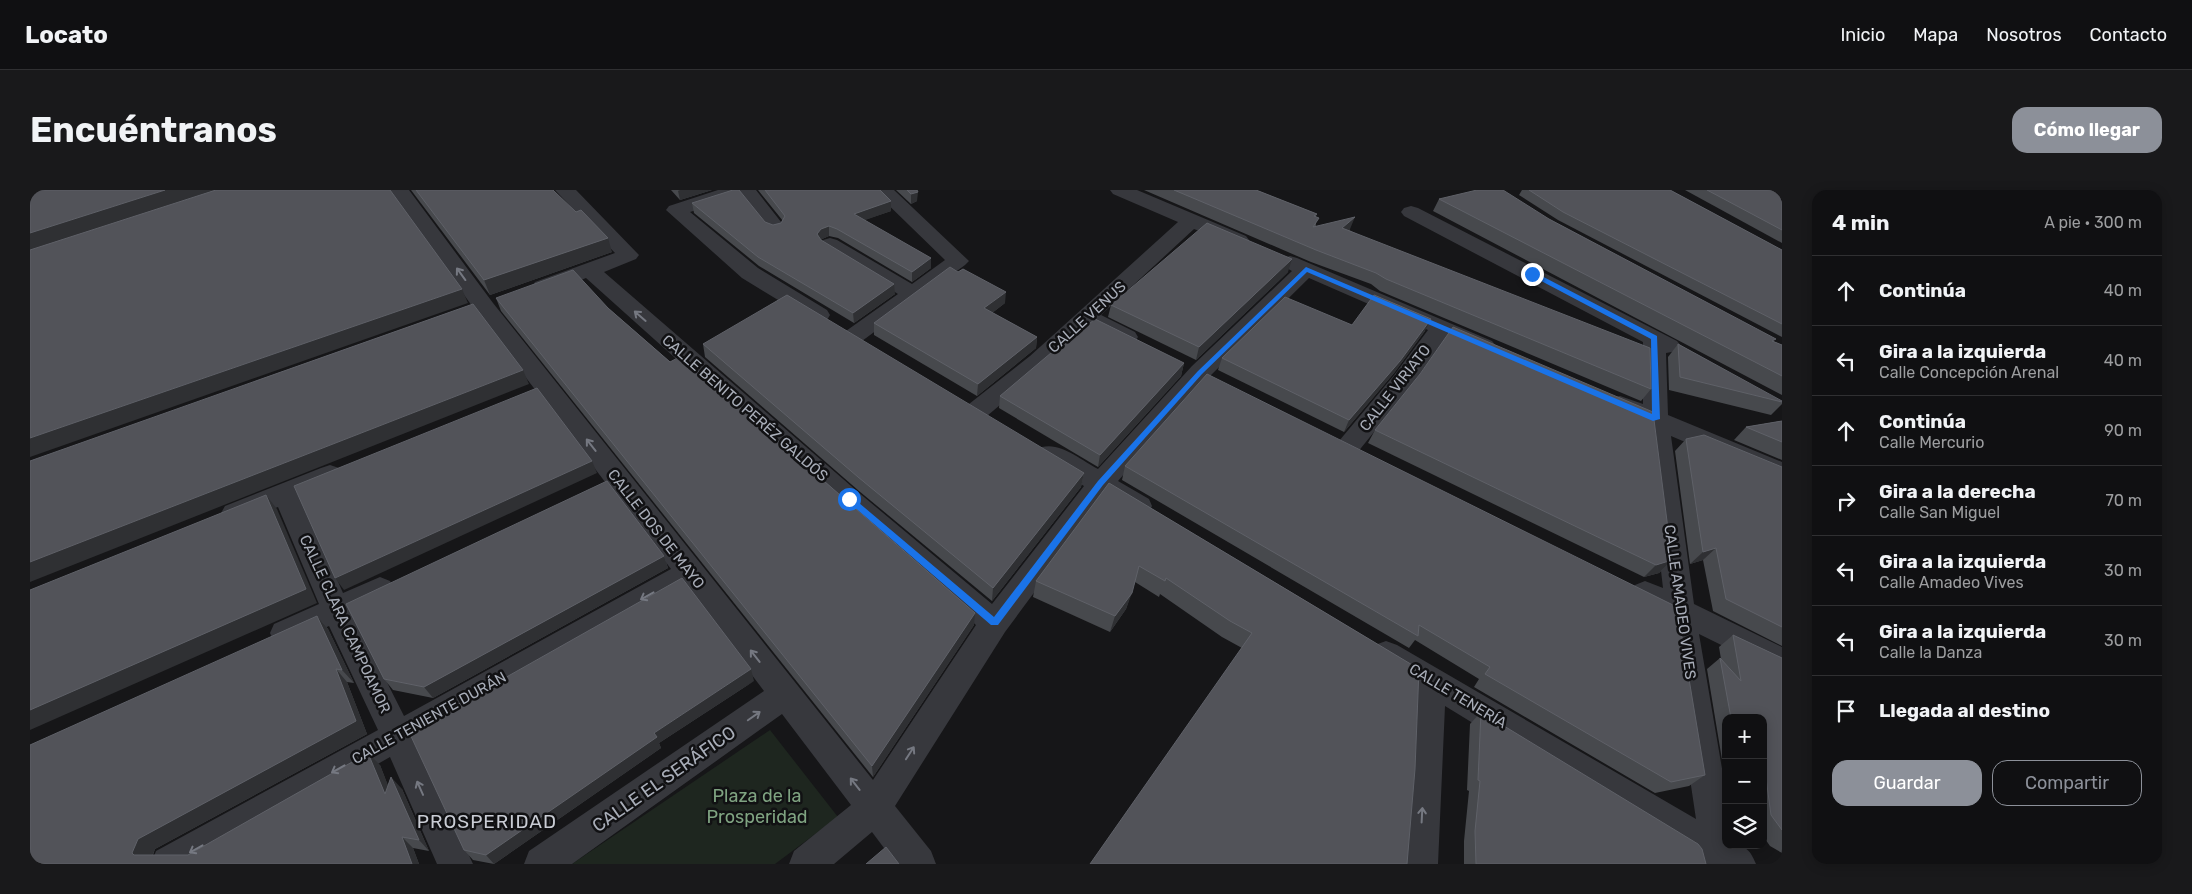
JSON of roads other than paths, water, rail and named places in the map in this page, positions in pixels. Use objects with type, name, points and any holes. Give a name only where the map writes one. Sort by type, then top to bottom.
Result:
[{"type":"street","name":"CALLE DOS DE MAYO","points":[[399,190],[493,305],[547,388],[918,864]]},
{"type":"street","points":[[493,305],[630,255],[565,190]]},
{"type":"street","points":[[738,190],[676,210],[750,273],[879,351]]},
{"type":"street","points":[[746,190],[775,227]]},
{"type":"street","points":[[854,336],[958,260],[883,190]]},
{"type":"street","points":[[1120,190],[1503,354]]},
{"type":"street","points":[[1412,212],[1688,357]]},
{"type":"street","name":"CALLE VENUS","points":[[978,410],[1038,361],[1192,220]]},
{"type":"street","points":[[830,244],[913,294]]},
{"type":"street","points":[[807,864],[874,808],[994,623],[1100,483],[1200,372],[1306,269]]},
{"type":"street","name":"CALLE BENITO PERÉZ GALDÓS","points":[[589,270],[849,499],[994,623]]},
{"type":"street","points":[[1086,317],[1147,347]]},
{"type":"street","name":"CALLE VIRIATO","points":[[1324,434],[1357,451],[1402,380],[1441,328]]},
{"type":"street","name":"CALLE AMADEO VIVES","points":[[1654,338],[1656,419],[1680,610],[1725,859]]},
{"type":"street","points":[[1174,360],[1226,386]]},
{"type":"street","points":[[520,399],[547,388]]},
{"type":"street","points":[[953,395],[1002,424]]},
{"type":"street","points":[[1602,396],[1782,473]]},
{"type":"street","points":[[1027,439],[1160,519]]},
{"type":"street","points":[[213,522],[349,468]]},
{"type":"street","points":[[589,491],[616,478]]},
{"type":"street","name":"CALLE CLARA CAMPOAMOR","points":[[286,493],[336,610],[397,736],[455,864]]},
{"type":"street","name":"CALLE TENIENTE DURÁN","points":[[169,864],[690,572]]},
{"type":"street","points":[[264,642],[408,576]]},
{"type":"street","points":[[1626,584],[1782,662]]},
{"type":"street","name":"CALLE TENERÍA","points":[[1363,640],[1725,859]]},
{"type":"street","points":[[1420,864],[1431,680]]},
{"type":"street","name":"CALLE EL SERÁFICO","points":[[542,864],[785,694]]},
{"type":"district","name":"PROSPERIDAD","points":[[487,821]]},
{"type":"park label","name":"Plaza de la Prosperidad","points":[[757,806]]}]
